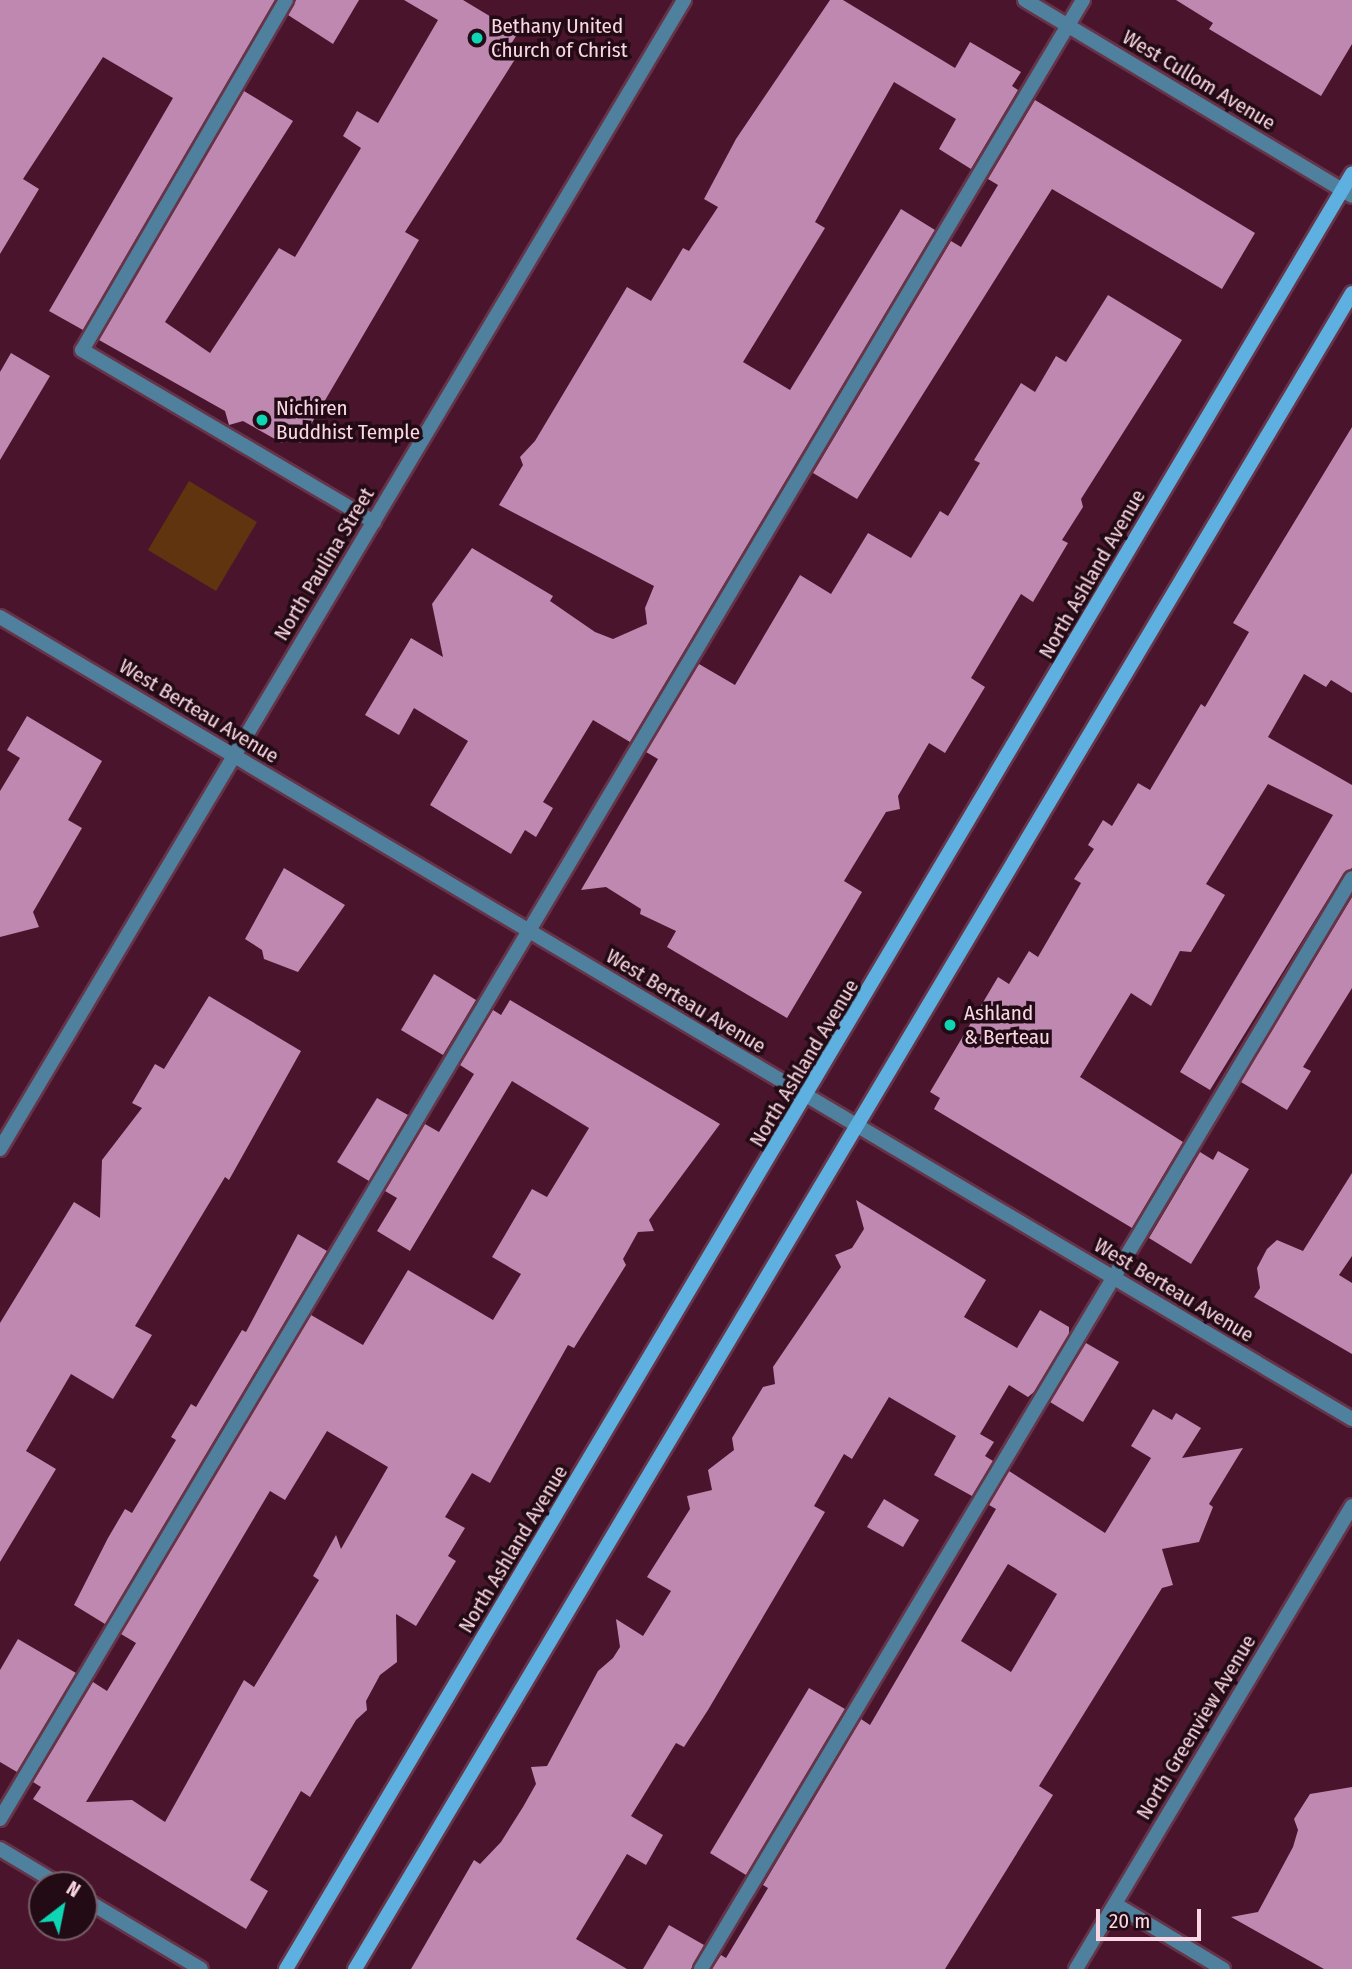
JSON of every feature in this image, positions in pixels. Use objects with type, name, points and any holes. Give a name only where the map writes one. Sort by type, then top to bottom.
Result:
[{"type":"main road","name":"North Ashland Avenue","points":[[286,1969],[1347,193],[1352,174]]},
{"type":"main road","points":[[355,1969],[1352,293]]},
{"type":"street","points":[[286,0],[82,350],[373,522]]},
{"type":"street","name":"North Paulina Street","points":[[0,1149],[684,0]]},
{"type":"street","name":"West Cullom Avenue","points":[[1025,0],[1347,193]]},
{"type":"street","points":[[0,1819],[1083,0]]},
{"type":"street","name":"West Berteau Avenue","points":[[0,617],[857,1128],[1352,1419]]},
{"type":"street","points":[[701,1969],[1352,878]]},
{"type":"street","name":"North Greenview Avenue","points":[[1076,1969],[1352,1506]]},
{"type":"street","points":[[0,1849],[37,1871]]},
{"type":"street","points":[[1115,1905],[1223,1969]]},
{"type":"street","points":[[98,1907],[201,1969]]},
{"type":"shaded area","points":[[189,481],[257,522],[216,591],[148,550]]},
{"type":"building","points":[[0,0],[275,0],[83,330],[49,311],[173,98],[103,57],[23,179],[39,189],[0,254]]},
{"type":"building","points":[[296,0],[359,0],[333,44],[288,15]]},
{"type":"building","points":[[404,0],[463,0],[518,33],[509,47],[519,53],[405,232],[419,240],[300,443],[286,435],[282,443],[243,421],[229,425],[225,411],[99,340],[244,91],[293,121],[165,322],[210,353],[279,248],[295,257],[361,148],[343,136],[357,111],[378,123],[438,20]]},
{"type":"building","points":[[830,0],[843,0],[955,68],[970,42],[1021,72],[1012,86],[1018,90],[971,169],[939,149],[956,119],[894,82],[815,222],[825,228],[743,362],[790,390],[901,209],[935,230],[630,742],[593,720],[543,802],[553,808],[536,837],[525,830],[511,854],[430,805],[468,741],[414,708],[399,735],[365,715],[411,638],[443,657],[432,604],[472,548],[553,596],[550,601],[595,632],[613,639],[647,624],[645,608],[654,586],[499,505],[523,465],[520,457],[535,441],[627,287],[651,301],[683,248],[689,251],[718,207],[704,199],[736,139]]},
{"type":"building","points":[[1176,0],[1352,0],[1352,44],[1321,96],[1209,29],[1213,23]]},
{"type":"building","points":[[1035,100],[1255,233],[1222,289],[1052,189],[857,499],[813,473],[951,241],[961,247],[998,185],[988,179]]},
{"type":"building","points":[[1108,295],[1182,340],[1081,499],[1083,507],[1062,540],[1068,543],[1033,602],[1021,594],[971,678],[985,687],[945,753],[929,743],[898,796],[900,809],[886,812],[844,881],[862,892],[787,1018],[667,947],[676,931],[640,914],[641,909],[606,887],[581,890],[658,759],[646,752],[699,664],[735,685],[800,575],[831,594],[868,533],[911,558],[940,511],[948,516],[980,463],[974,460],[1021,383],[1035,392],[1056,356],[1066,362]]},
{"type":"building","points":[[11,353],[50,376],[0,460],[0,372]]},
{"type":"building","points":[[1352,427],[1352,693],[1331,680],[1326,687],[1304,674],[1268,737],[1352,785],[1352,868],[1344,873],[1210,1090],[1180,1072],[1333,815],[1268,784],[1206,884],[1225,895],[1191,952],[1180,951],[1151,1006],[1131,993],[1080,1077],[1183,1142],[1132,1228],[934,1109],[940,1098],[930,1092],[998,977],[1009,984],[1029,951],[1038,957],[1081,883],[1074,879],[1094,849],[1088,845],[1103,820],[1112,826],[1138,783],[1150,790],[1201,704],[1205,707],[1249,632],[1233,623]]},
{"type":"building","points":[[27,716],[102,761],[68,820],[82,828],[33,912],[39,927],[0,937],[0,791],[20,758],[7,750]]},
{"type":"building","points":[[284,868],[345,905],[298,972],[264,959],[262,950],[245,939]]},
{"type":"building","points":[[1352,897],[1352,988],[1303,1067],[1311,1071],[1287,1110],[1241,1082]]},
{"type":"building","points":[[434,974],[476,1000],[443,1055],[401,1030]]},
{"type":"building","points":[[209,996],[301,1051],[229,1180],[225,1177],[135,1326],[152,1335],[113,1399],[71,1374],[26,1451],[56,1469],[0,1562],[0,1323],[74,1202],[100,1218],[102,1160],[142,1108],[132,1103],[155,1064],[164,1069]]},
{"type":"building","points":[[510,1000],[720,1124],[649,1220],[654,1231],[638,1232],[623,1259],[626,1265],[574,1348],[568,1345],[490,1483],[472,1473],[445,1517],[465,1528],[448,1556],[456,1561],[416,1626],[396,1614],[397,1662],[380,1675],[366,1701],[367,1710],[356,1720],[310,1797],[301,1791],[250,1880],[268,1891],[246,1929],[33,1799],[41,1787],[33,1782],[93,1682],[107,1691],[136,1643],[121,1634],[311,1315],[363,1345],[408,1270],[493,1320],[521,1274],[492,1257],[532,1189],[547,1197],[589,1128],[512,1081],[410,1251],[377,1231],[397,1198],[385,1191],[425,1124],[439,1132],[474,1074],[460,1065],[493,1010],[501,1015]],"holes":[[[327,1431],[388,1467],[341,1549],[336,1535],[313,1576],[319,1580],[254,1687],[244,1680],[165,1822],[132,1800],[86,1802],[270,1491],[285,1500]]]},
{"type":"building","points":[[377,1098],[408,1115],[369,1181],[337,1162]]},
{"type":"building","points":[[1218,1151],[1249,1169],[1191,1264],[1149,1238],[1200,1152],[1213,1160]]},
{"type":"building","points":[[1352,1173],[1352,1256],[1339,1275],[1352,1283],[1352,1354],[1254,1297],[1260,1288],[1257,1268],[1267,1249],[1277,1240],[1303,1251]]},
{"type":"building","points":[[856,1200],[986,1280],[964,1317],[1017,1348],[1040,1310],[1069,1327],[1069,1334],[1034,1392],[1028,1397],[1009,1385],[980,1434],[994,1442],[985,1456],[993,1461],[972,1496],[934,1475],[956,1436],[889,1397],[852,1459],[844,1454],[814,1506],[825,1512],[708,1710],[684,1747],[676,1743],[631,1816],[663,1835],[646,1865],[627,1854],[576,1939],[627,1969],[411,1969],[474,1860],[480,1864],[501,1842],[523,1807],[536,1784],[531,1767],[547,1766],[598,1671],[613,1658],[620,1647],[616,1619],[643,1636],[671,1591],[647,1577],[690,1509],[687,1496],[712,1490],[708,1470],[734,1450],[732,1438],[763,1387],[775,1384],[773,1367],[841,1267],[835,1255],[852,1248],[864,1229]]},
{"type":"building","points":[[298,1234],[327,1251],[105,1624],[74,1605],[125,1509],[132,1513],[176,1440],[171,1437],[191,1404],[196,1407],[242,1330],[246,1332]]},
{"type":"building","points":[[1086,1343],[1119,1362],[1083,1422],[1050,1402]]},
{"type":"building","points":[[1153,1409],[1172,1420],[1176,1413],[1201,1428],[1182,1458],[1243,1448],[1209,1504],[1213,1507],[1199,1542],[1162,1549],[1173,1585],[1162,1588],[1039,1786],[1053,1795],[945,1969],[712,1969],[721,1955],[726,1958],[768,1888],[763,1885],[861,1719],[870,1725],[996,1509],[989,1505],[1009,1471],[1105,1533],[1151,1458],[1131,1446]],"holes":[[[1008,1564],[1057,1594],[1011,1672],[961,1641]]]},
{"type":"building","points":[[884,1499],[919,1520],[903,1547],[867,1527]]},
{"type":"building","points":[[18,1639],[76,1673],[17,1772],[0,1762],[0,1670]]},
{"type":"building","points":[[809,1688],[845,1709],[746,1875],[710,1853]]},
{"type":"building","points":[[1352,1787],[1352,1969],[1324,1969],[1231,1917],[1258,1912],[1293,1847],[1298,1830],[1294,1819],[1310,1794]]},
{"type":"building","points":[[669,1925],[704,1945],[691,1969],[643,1969]]},
{"type":"place","name":"Bethany United Church of Christ","points":[[477,38]]},
{"type":"place","name":"Nichiren Buddhist Temple","points":[[262,420]]},
{"type":"place","name":"Ashland & Berteau","points":[[950,1025]]}]
